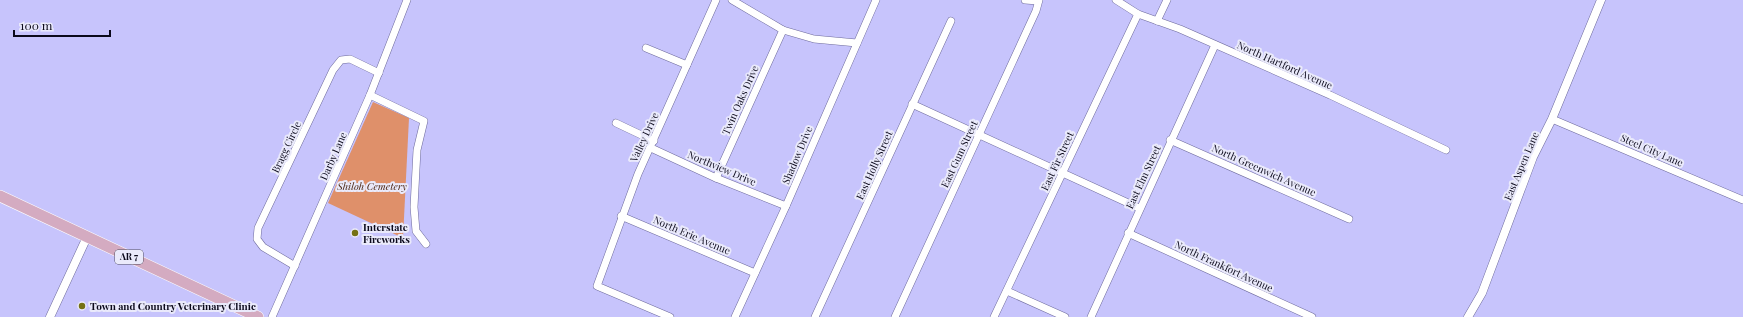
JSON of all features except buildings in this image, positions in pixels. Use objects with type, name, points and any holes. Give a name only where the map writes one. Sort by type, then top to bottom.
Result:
[{"type":"main road","name":"AR 7","points":[[0,196],[258,317]]},
{"type":"street","name":"Darby Lane","points":[[272,317],[370,95],[407,0]]},
{"type":"street","name":"Valley Drive","points":[[670,317],[597,286],[621,216],[638,174],[716,0]]},
{"type":"street","points":[[732,0],[783,30],[814,39],[857,44]]},
{"type":"street","name":"Shadow Drive","points":[[735,317],[786,206],[876,0]]},
{"type":"street","points":[[1025,0],[1038,0]]},
{"type":"street","name":"East Gum Street","points":[[895,317],[1036,11],[1038,0]]},
{"type":"street","name":"North Hartford Avenue","points":[[1116,0],[1138,14],[1180,29],[1330,95],[1446,150]]},
{"type":"street","points":[[1157,21],[1167,0]]},
{"type":"street","name":"East Aspen Lane","points":[[1468,317],[1482,293],[1533,157],[1552,119],[1601,0]]},
{"type":"street","name":"East Fir Street","points":[[994,317],[1138,14]]},
{"type":"street","name":"East Holly Street","points":[[815,317],[951,21]]},
{"type":"street","name":"Twin Oaks Drive","points":[[716,178],[783,30]]},
{"type":"street","name":"East Elm Street","points":[[1091,317],[1170,140],[1215,45]]},
{"type":"street","points":[[646,48],[687,65]]},
{"type":"street","name":"Bragg Circle","points":[[295,266],[263,247],[257,239],[258,228],[333,70],[341,60],[350,59],[379,73]]},
{"type":"street","points":[[370,95],[424,121],[417,150],[414,207],[416,231],[426,244]]},
{"type":"street","points":[[912,104],[1139,208]]},
{"type":"street","name":"Steel City Lane","points":[[1552,119],[1743,200]]},
{"type":"street","name":"Northview Drive","points":[[616,123],[716,178],[786,206]]},
{"type":"street","name":"North Greenwich Avenue","points":[[1170,140],[1349,218]]},
{"type":"street","name":"North Erie Avenue","points":[[621,216],[755,273]]},
{"type":"street","name":"North Frankfort Avenue","points":[[1128,233],[1312,317]]},
{"type":"street","points":[[50,317],[87,237]]},
{"type":"street","points":[[1007,291],[1065,317]]},
{"type":"green space","name":"Shiloh Cemetery","points":[[373,102],[409,118],[403,238],[328,203]]},
{"type":"place","name":"Interstate Fireworks","points":[[355,233]]},
{"type":"place","name":"Town and Country Veterinary Clinic","points":[[82,306]]}]
